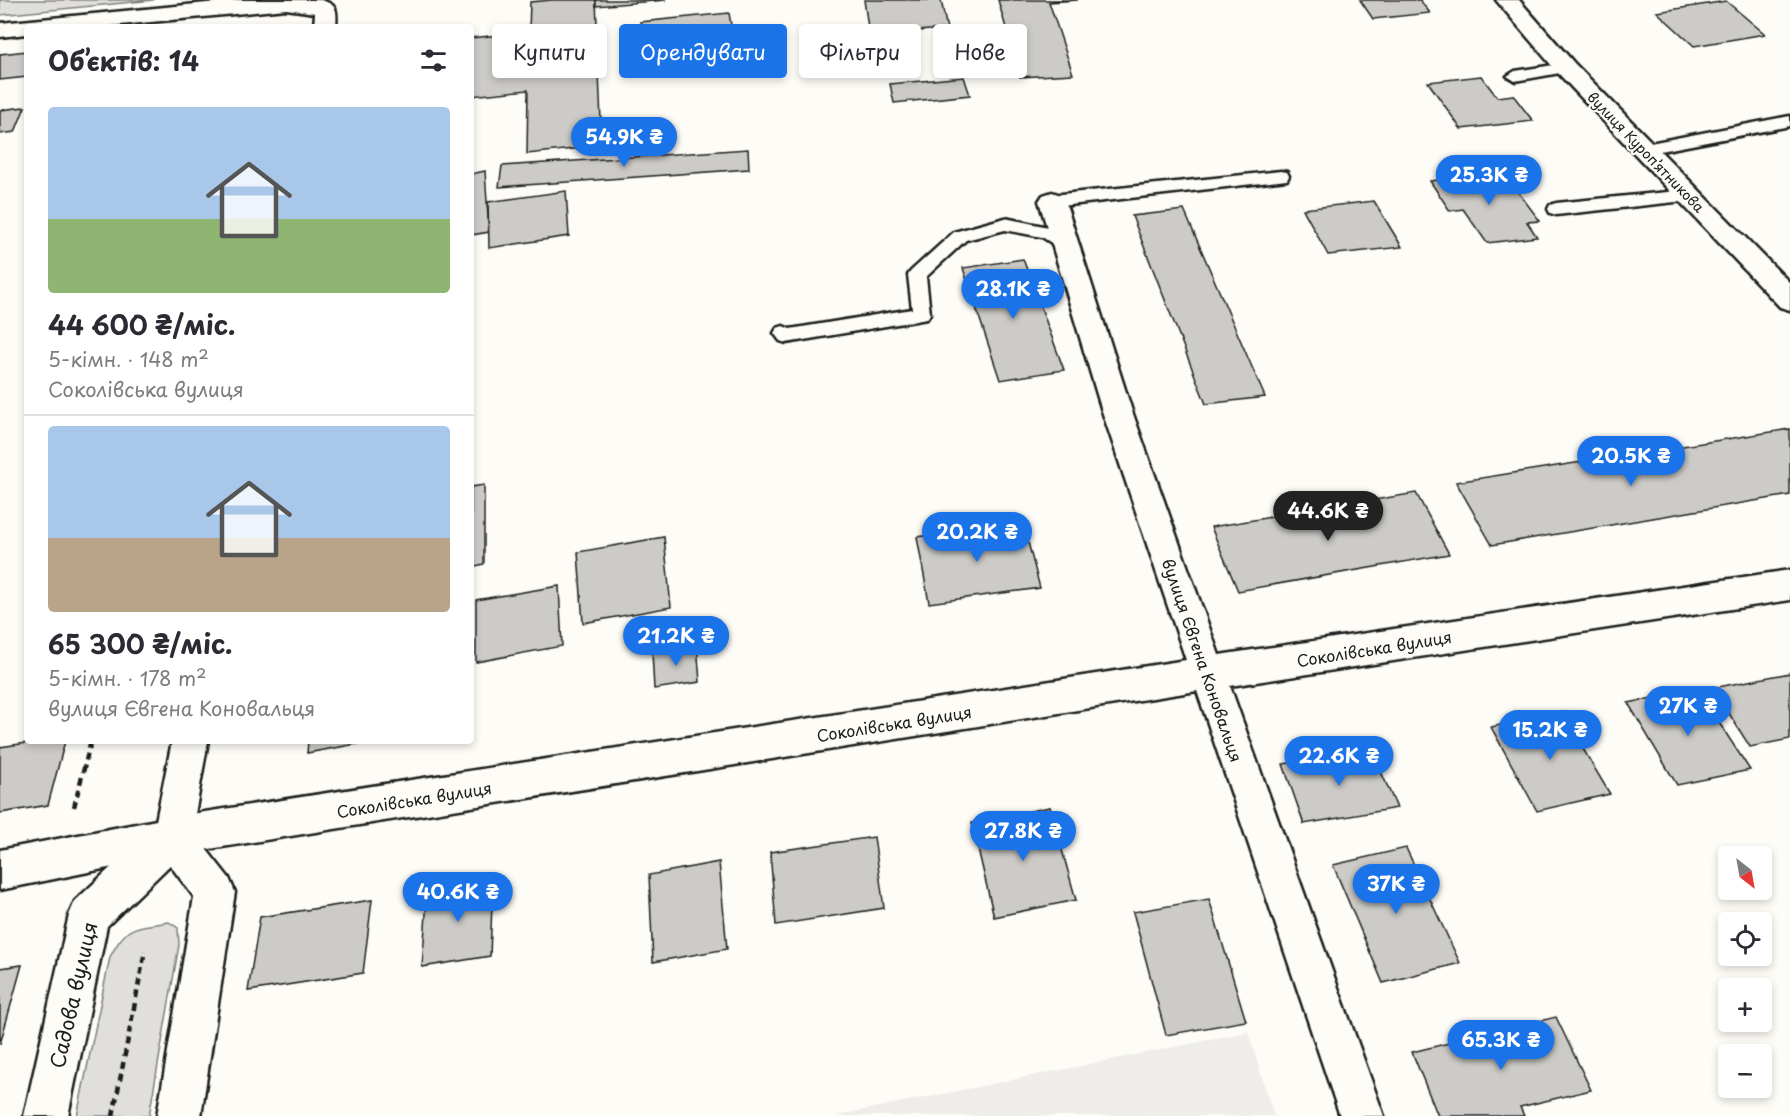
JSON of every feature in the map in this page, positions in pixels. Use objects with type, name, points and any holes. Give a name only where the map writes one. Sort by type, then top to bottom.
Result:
[{"type":"street","name":"вулиця Куропʼятникова","points":[[1507,0],[1566,68],[1790,300]]},
{"type":"street","points":[[59,24],[286,2],[308,3],[326,12]]},
{"type":"street","points":[[0,30],[24,27]]},
{"type":"street","name":"вулиця Євгена Коновальця","points":[[1052,201],[1117,411],[1362,1116]]},
{"type":"street","name":"Соколівська вулиця","points":[[0,870],[172,836],[1208,673],[1790,585]]},
{"type":"street","points":[[179,1116],[215,892],[172,836],[189,744]]},
{"type":"street","name":"Садова вулиця","points":[[46,1116],[89,915],[172,836]]},
{"type":"lane","points":[[1515,76],[1566,68]]},
{"type":"lane","points":[[1645,149],[1790,121]]},
{"type":"lane","points":[[1052,201],[1281,176]]},
{"type":"lane","points":[[1556,209],[1688,196]]},
{"type":"lane","points":[[783,333],[786,336],[921,314],[917,275],[960,236],[1005,224],[1047,232],[1064,245]]},
{"type":"path","points":[[74,807],[90,744]]},
{"type":"path","points":[[114,1116],[145,951]]},
{"type":"shaded area","points":[[0,0],[154,0],[0,15]]},
{"type":"shaded area","points":[[169,922],[178,928],[179,945],[149,1116],[77,1116],[110,957],[122,938],[133,929]]},
{"type":"shaded area","points":[[1248,1032],[1274,1116],[834,1116]]},
{"type":"building","points":[[596,0],[597,24],[529,24],[530,2]]},
{"type":"building","points":[[596,0],[666,0],[596,6]]},
{"type":"building","points":[[864,0],[941,0],[946,24],[933,24],[933,30],[921,31],[921,24],[868,24]]},
{"type":"building","points":[[998,0],[1078,0],[1049,2],[1073,74],[1027,77],[1027,24],[1005,24]]},
{"type":"building","points":[[1360,0],[1420,0],[1430,13],[1373,19]]},
{"type":"building","points":[[1726,1],[1765,34],[1694,46],[1657,12]]},
{"type":"building","points":[[729,13],[731,24],[640,24],[640,22]]},
{"type":"building","points":[[492,36],[492,78],[599,78],[602,146],[527,154],[528,90],[474,96],[474,38]]},
{"type":"building","points":[[24,51],[24,77],[0,80],[0,54]]},
{"type":"building","points":[[1481,76],[1497,97],[1513,95],[1533,121],[1461,129],[1428,82]]},
{"type":"building","points":[[964,78],[970,95],[894,103],[890,84]]},
{"type":"building","points":[[24,107],[15,132],[0,134],[0,110]]},
{"type":"building","points":[[748,149],[749,169],[499,187],[502,166]]},
{"type":"building","points":[[485,171],[489,232],[474,234],[474,173]]},
{"type":"building","points":[[1503,172],[1540,221],[1527,222],[1537,237],[1487,243],[1463,209],[1450,211],[1430,181]]},
{"type":"building","points":[[566,191],[569,236],[489,248],[488,202]]},
{"type":"building","points":[[1374,201],[1402,247],[1328,255],[1303,209]]},
{"type":"building","points":[[1184,210],[1265,397],[1206,404],[1132,216]]},
{"type":"building","points":[[1023,259],[1064,370],[1000,380],[963,268]]},
{"type":"building","points":[[1790,429],[1790,495],[1492,545],[1456,482]]},
{"type":"building","points":[[484,485],[484,564],[474,566],[474,487]]},
{"type":"building","points":[[1416,493],[1449,554],[1238,591],[1211,527]]},
{"type":"building","points":[[1023,523],[1040,588],[929,603],[917,537]]},
{"type":"building","points":[[664,537],[671,607],[583,623],[578,552]]},
{"type":"building","points":[[559,586],[562,646],[476,662],[476,600]]},
{"type":"building","points":[[697,644],[700,682],[654,689],[652,652]]},
{"type":"building","points":[[1790,673],[1790,739],[1750,747],[1713,688]]},
{"type":"building","points":[[1697,689],[1750,770],[1677,785],[1628,703]]},
{"type":"building","points":[[1561,712],[1610,794],[1537,811],[1491,727]]},
{"type":"building","points":[[24,743],[64,744],[48,805],[0,813],[0,747]]},
{"type":"building","points":[[308,744],[356,744],[307,753]]},
{"type":"building","points":[[1371,749],[1397,808],[1304,824],[1283,764]]},
{"type":"building","points":[[1050,807],[1076,900],[994,917],[972,823]]},
{"type":"building","points":[[874,837],[884,908],[776,925],[770,852]]},
{"type":"building","points":[[1406,848],[1460,963],[1383,983],[1333,865]]},
{"type":"building","points":[[719,862],[727,949],[653,962],[649,875]]},
{"type":"building","points":[[493,878],[490,956],[422,967],[428,888]]},
{"type":"building","points":[[1209,899],[1246,1021],[1166,1035],[1133,912]]},
{"type":"building","points":[[372,900],[363,973],[248,991],[260,917]]},
{"type":"building","points":[[22,965],[0,1044],[0,968]]},
{"type":"building","points":[[1556,1017],[1591,1090],[1520,1107],[1524,1116],[1438,1116],[1412,1052]]}]
